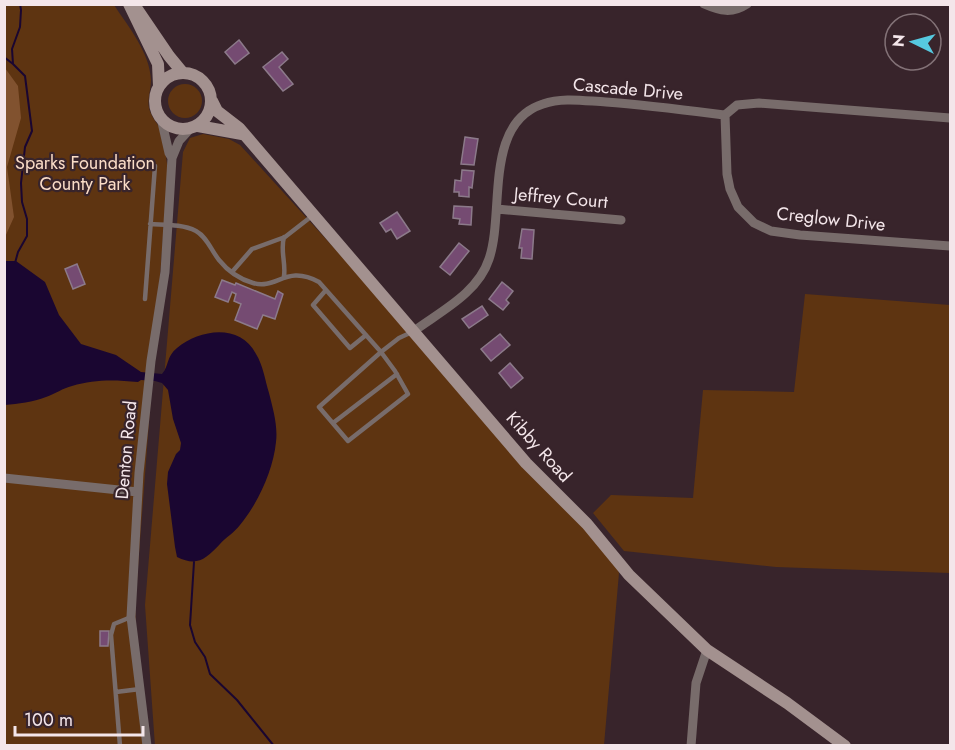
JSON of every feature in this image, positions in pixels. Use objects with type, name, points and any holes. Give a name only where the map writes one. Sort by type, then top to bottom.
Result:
[{"type":"main road","points":[[129,4],[158,64],[159,86],[155,99],[161,118],[177,128],[242,134]]},
{"type":"main road","points":[[134,4],[183,73],[199,79],[206,85],[212,101],[208,115],[194,128]]},
{"type":"main road","points":[[159,86],[170,76],[183,73]]},
{"type":"main road","name":"Kibby Road","points":[[212,101],[217,111],[239,128],[526,462],[586,524],[629,575],[707,650],[787,703],[845,746]]},
{"type":"street","points":[[704,4],[728,12],[741,9],[747,4]]},
{"type":"street","name":"Cascade Drive","points":[[414,331],[463,296],[479,279],[489,260],[497,209],[502,151],[511,130],[527,112],[541,104],[569,100],[725,115],[737,105],[759,103],[951,118]]},
{"type":"street","name":"Creglow Drive","points":[[725,115],[727,174],[730,189],[738,207],[754,223],[771,231],[800,235],[951,246]]},
{"type":"street","name":"Denton Road","points":[[161,118],[172,158]]},
{"type":"street","name":"Denton Road","points":[[147,746],[131,617],[138,492],[147,395],[165,272],[172,158],[184,134],[194,128]]},
{"type":"street","name":"Jeffrey Court","points":[[497,209],[621,220]]},
{"type":"street","points":[[4,478],[138,492]]},
{"type":"street","points":[[691,746],[696,683],[707,650]]},
{"type":"lane","points":[[145,299],[155,166]]},
{"type":"lane","points":[[232,272],[252,249],[285,237],[314,214]]},
{"type":"lane","points":[[150,224],[184,226],[198,232],[208,242],[219,261],[236,276],[261,285],[284,276],[297,275],[319,282],[381,352],[408,394],[348,441],[319,407],[381,352],[399,338],[414,331]]},
{"type":"lane","points":[[284,276],[286,265],[283,243],[285,237]]},
{"type":"lane","points":[[326,290],[313,304],[350,348],[366,335]]},
{"type":"lane","points":[[333,423],[397,374]]},
{"type":"lane","points":[[120,746],[112,629],[119,621],[131,617]]},
{"type":"lane","points":[[116,692],[140,689]]},
{"type":"green space","name":"Sparks Foundation County Park","points":[[4,5],[114,5],[147,60],[151,80],[149,108],[161,130],[164,142],[168,171],[135,607],[143,745],[5,745]]},
{"type":"green space","points":[[185,84],[197,89],[202,101],[197,113],[185,118],[173,113],[168,101],[173,89]]},
{"type":"green space","points":[[203,134],[229,139],[240,145],[609,549],[619,573],[604,745],[155,746],[145,605],[183,152],[190,138]]},
{"type":"green space","points":[[805,294],[950,305],[950,573],[776,567],[624,551],[593,513],[611,495],[693,498],[703,390],[794,392]]},
{"type":"shaded area","points":[[5,68],[18,86],[21,118],[7,167],[14,217],[5,237]]},
{"type":"shaded area","points":[[5,261],[16,261],[45,282],[59,315],[81,344],[116,355],[141,372],[162,374],[177,348],[208,333],[230,333],[240,337],[256,354],[264,373],[276,424],[272,464],[259,497],[247,516],[206,557],[190,561],[177,557],[167,484],[168,472],[180,450],[181,443],[173,419],[168,390],[162,383],[141,380],[138,382],[89,382],[36,400],[5,405]]},
{"type":"building","points":[[239,40],[249,53],[235,64],[225,52]]},
{"type":"building","points":[[282,52],[288,59],[279,67],[293,84],[283,91],[263,67]]},
{"type":"building","points":[[465,137],[478,139],[474,165],[461,164]]},
{"type":"building","points":[[462,170],[474,171],[472,188],[469,187],[469,197],[459,196],[459,192],[454,192],[455,180],[461,181]]},
{"type":"building","points":[[454,206],[472,207],[471,225],[459,224],[460,219],[453,218]]},
{"type":"building","points":[[397,212],[410,231],[397,239],[391,229],[386,232],[380,223]]},
{"type":"building","points":[[522,229],[534,230],[532,259],[521,258],[522,248],[519,248]]},
{"type":"building","points":[[459,243],[469,251],[450,275],[440,267]]},
{"type":"building","points":[[77,264],[85,284],[73,289],[65,269]]},
{"type":"building","points":[[222,280],[235,285],[236,283],[275,299],[278,291],[283,294],[275,319],[263,315],[257,329],[235,320],[241,304],[234,301],[236,294],[232,292],[228,302],[215,297]]},
{"type":"building","points":[[502,282],[513,291],[506,300],[509,303],[503,310],[489,299]]},
{"type":"building","points":[[482,306],[488,315],[469,328],[462,319]]},
{"type":"building","points":[[500,334],[510,345],[491,361],[481,349]]},
{"type":"building","points":[[510,363],[523,378],[511,388],[499,373]]},
{"type":"building","points":[[100,631],[109,631],[108,646],[100,646]]},
{"type":"waterway","points":[[15,263],[27,236],[27,219],[22,202],[21,183],[25,147],[32,131],[25,76],[13,64],[12,49],[20,27],[20,4]]},
{"type":"waterway","points":[[4,57],[13,64]]},
{"type":"waterway","points":[[194,562],[190,625],[195,642],[205,657],[210,674],[237,700],[274,746]]}]
